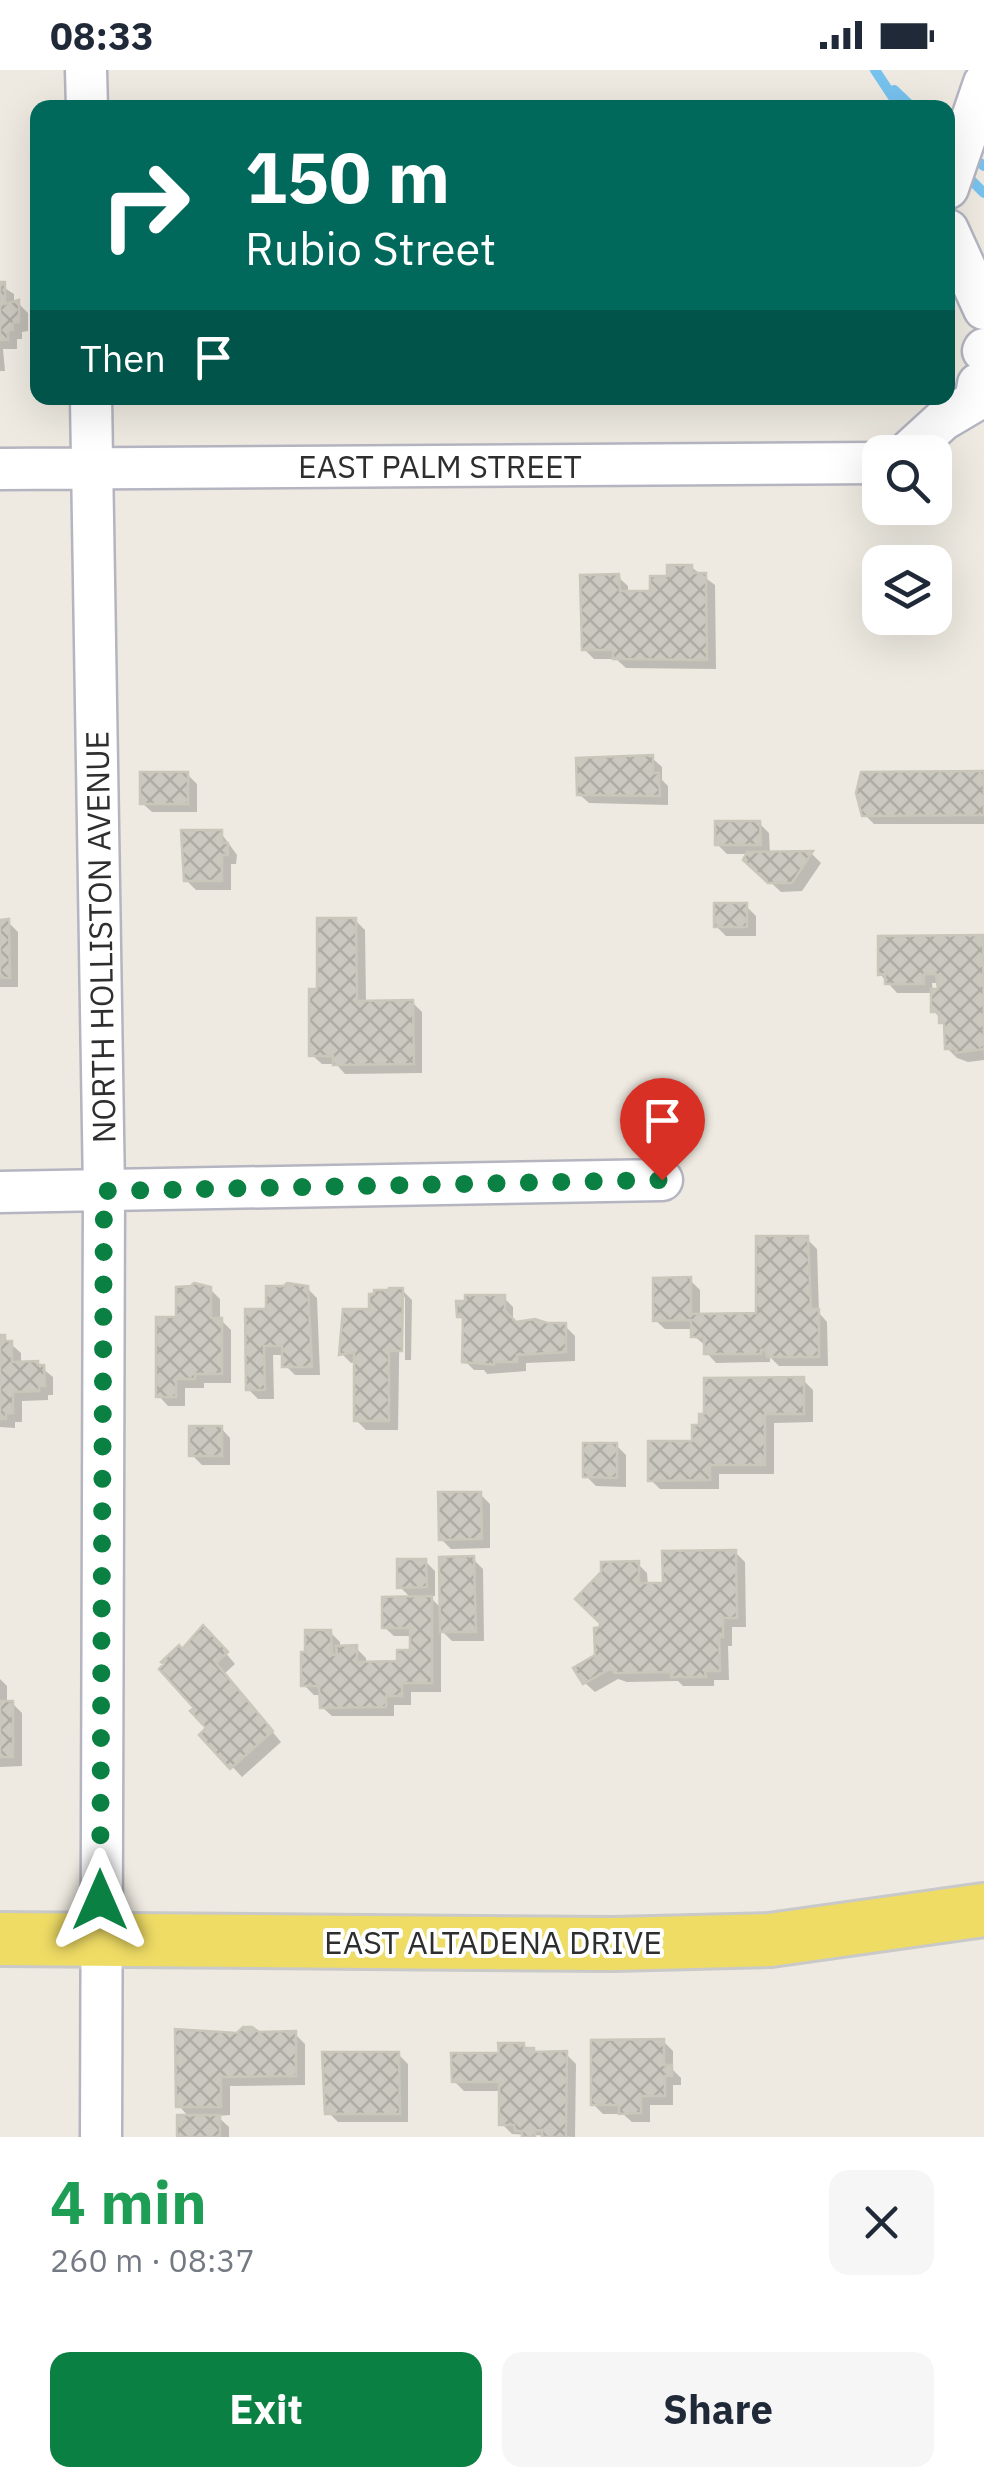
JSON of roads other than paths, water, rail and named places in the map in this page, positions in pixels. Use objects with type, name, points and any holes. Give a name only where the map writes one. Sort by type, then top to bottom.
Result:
[{"type":"main road","name":"EAST ALTADENA DRIVE","points":[[0,1939],[596,1944],[770,1940],[984,1910]]},
{"type":"street","points":[[86,70],[86,100]]},
{"type":"street","points":[[955,164],[984,83]]},
{"type":"street","points":[[955,245],[984,308]]},
{"type":"street","points":[[927,435],[974,401],[982,361]]},
{"type":"street","name":"NORTH HOLLISTON AVENUE","points":[[91,405],[104,1191],[102,2137]]},
{"type":"street","name":"EAST PALM STREET","points":[[0,469],[862,463]]},
{"type":"street","points":[[0,1192],[662,1180]]},
{"type":"waterway","points":[[875,70],[895,100]]},
{"type":"waterway","points":[[894,90],[905,100]]},
{"type":"waterway","points":[[968,154],[984,166]]},
{"type":"waterway","points":[[963,172],[984,193]]}]
